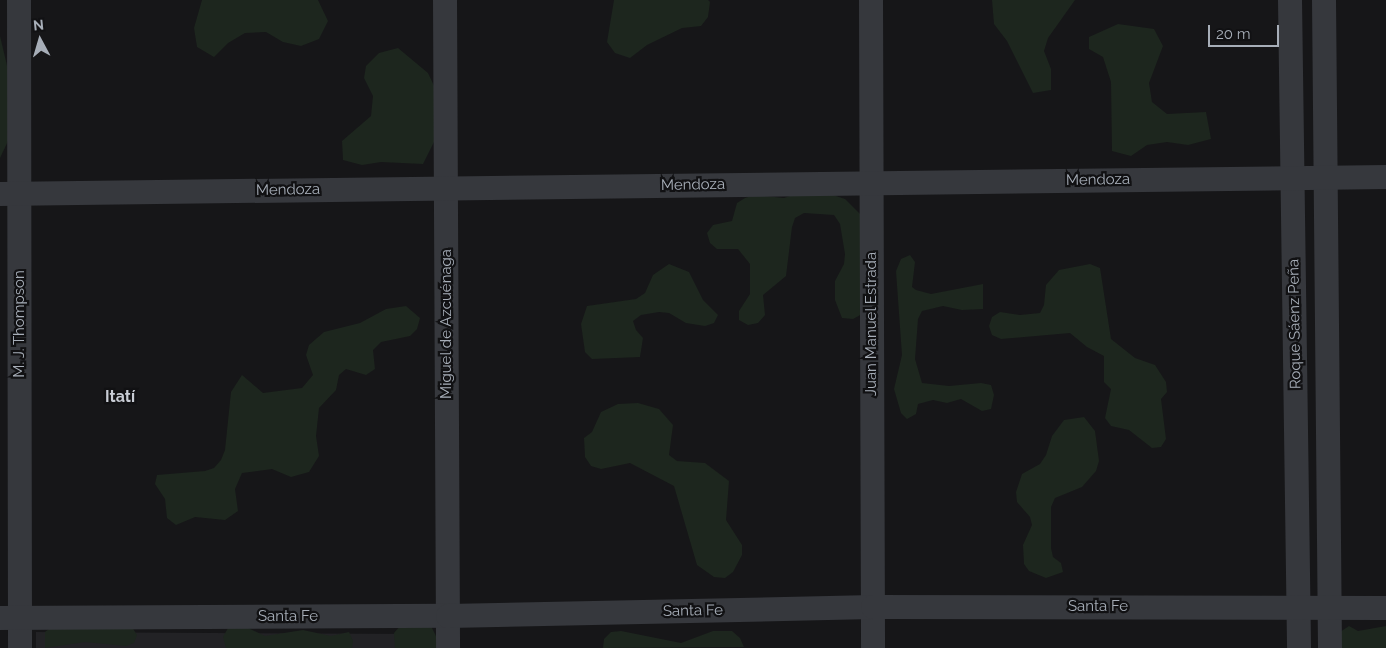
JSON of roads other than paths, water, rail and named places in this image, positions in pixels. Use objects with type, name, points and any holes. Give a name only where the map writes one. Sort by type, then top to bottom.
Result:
[{"type":"street","name":"M. J. Thompson","points":[[19,0],[10,194],[10,617],[20,648]]},
{"type":"street","name":"Miguel de Azcuénaga","points":[[445,0],[448,648]]},
{"type":"street","name":"Juan Manuel Estrada","points":[[871,0],[873,648]]},
{"type":"street","name":"Roque Sáenz Peña","points":[[1290,0],[1299,648]]},
{"type":"street","name":"Roque Sáenz Peña","points":[[1324,0],[1330,648]]},
{"type":"street","name":"Mendoza","points":[[10,194],[1386,177]]},
{"type":"street","name":"Santa Fe","points":[[10,617],[448,616],[873,607],[1299,606],[1386,608]]},
{"type":"district","name":"Itatí","points":[[120,397]]}]
